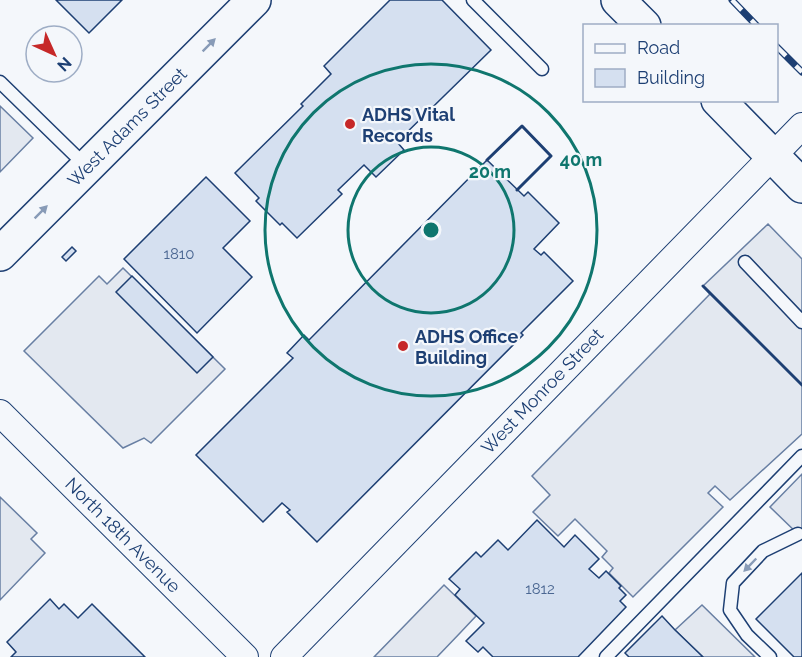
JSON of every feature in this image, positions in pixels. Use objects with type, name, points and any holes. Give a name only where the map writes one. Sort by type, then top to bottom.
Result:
[{"type":"main road","name":"West Adams Street","points":[[0,254],[254,0]]},
{"type":"main road","points":[[618,0],[642,24]]},
{"type":"main road","points":[[720,102],[802,186]]},
{"type":"street","name":"West Monroe Street","points":[[284,657],[802,126]]},
{"type":"street","name":"North 18th Avenue","points":[[0,413],[245,657]]},
{"type":"lane","points":[[473,0],[542,69]]},
{"type":"lane","points":[[0,82],[86,167]]},
{"type":"lane","points":[[745,262],[802,322]]},
{"type":"lane","points":[[606,657],[802,456]]},
{"type":"lane","points":[[770,657],[747,635],[730,610],[733,583],[763,551],[798,534]]},
{"type":"shaded area","points":[[0,106],[33,138],[0,172]]},
{"type":"shaded area","points":[[768,224],[802,259],[802,434],[730,500],[715,486],[708,493],[723,507],[633,597],[609,573],[613,568],[602,557],[607,551],[575,519],[558,536],[533,512],[550,495],[532,476],[710,294],[703,286]]},
{"type":"shaded area","points":[[123,268],[225,369],[151,443],[144,438],[123,448],[24,351],[99,276],[107,284]]},
{"type":"shaded area","points":[[802,474],[802,538],[770,507]]},
{"type":"shaded area","points":[[0,497],[37,533],[31,539],[45,553],[0,600]]},
{"type":"shaded area","points":[[444,585],[476,616],[437,657],[374,657]]},
{"type":"shaded area","points":[[702,605],[755,657],[703,657],[675,630]]},
{"type":"building","points":[[56,0],[122,0],[89,33],[84,28],[84,24],[80,24]]},
{"type":"building","name":"ADHS Vital Records","points":[[390,0],[442,0],[491,50],[397,142],[404,150],[376,177],[364,165],[338,190],[342,194],[297,238],[256,201],[259,198],[235,173],[303,106],[301,104],[331,74],[324,66]]},
{"type":"building","name":"ADHS Office Building","points":[[487,160],[524,196],[528,192],[559,223],[534,249],[541,255],[544,252],[573,281],[521,333],[523,335],[317,542],[287,512],[290,510],[282,503],[263,522],[196,455],[293,358],[287,353],[304,335],[309,340]]},
{"type":"building","points":[[206,177],[250,221],[223,248],[252,277],[197,333],[124,259]]},
{"type":"building","points":[[72,247],[76,251],[66,261],[62,257]]},
{"type":"building","points":[[132,276],[213,357],[197,373],[116,292]]},
{"type":"building","points":[[537,520],[564,547],[575,535],[599,559],[589,569],[599,578],[606,571],[621,586],[619,588],[626,595],[620,601],[626,607],[578,657],[493,657],[483,647],[478,652],[466,641],[484,623],[455,595],[460,589],[449,579],[476,552],[481,557],[498,540],[508,550]]},
{"type":"building","points":[[802,573],[802,657],[794,657],[756,619]]},
{"type":"building","points":[[50,599],[59,609],[64,604],[78,618],[92,604],[145,657],[11,657],[16,652],[7,642]]},
{"type":"building","points":[[662,616],[703,657],[629,657],[625,653]]},
{"type":"railway","points":[[732,0],[755,24]]},
{"type":"railway","points":[[778,48],[802,72]]},
{"type":"wall","points":[[487,160],[522,126],[551,156],[517,190]]},
{"type":"wall","points":[[703,286],[802,385]]},
{"type":"place","name":"ADHS Vital Records","points":[[350,124]]},
{"type":"place","name":"ADHS Office Building","points":[[403,346]]}]
